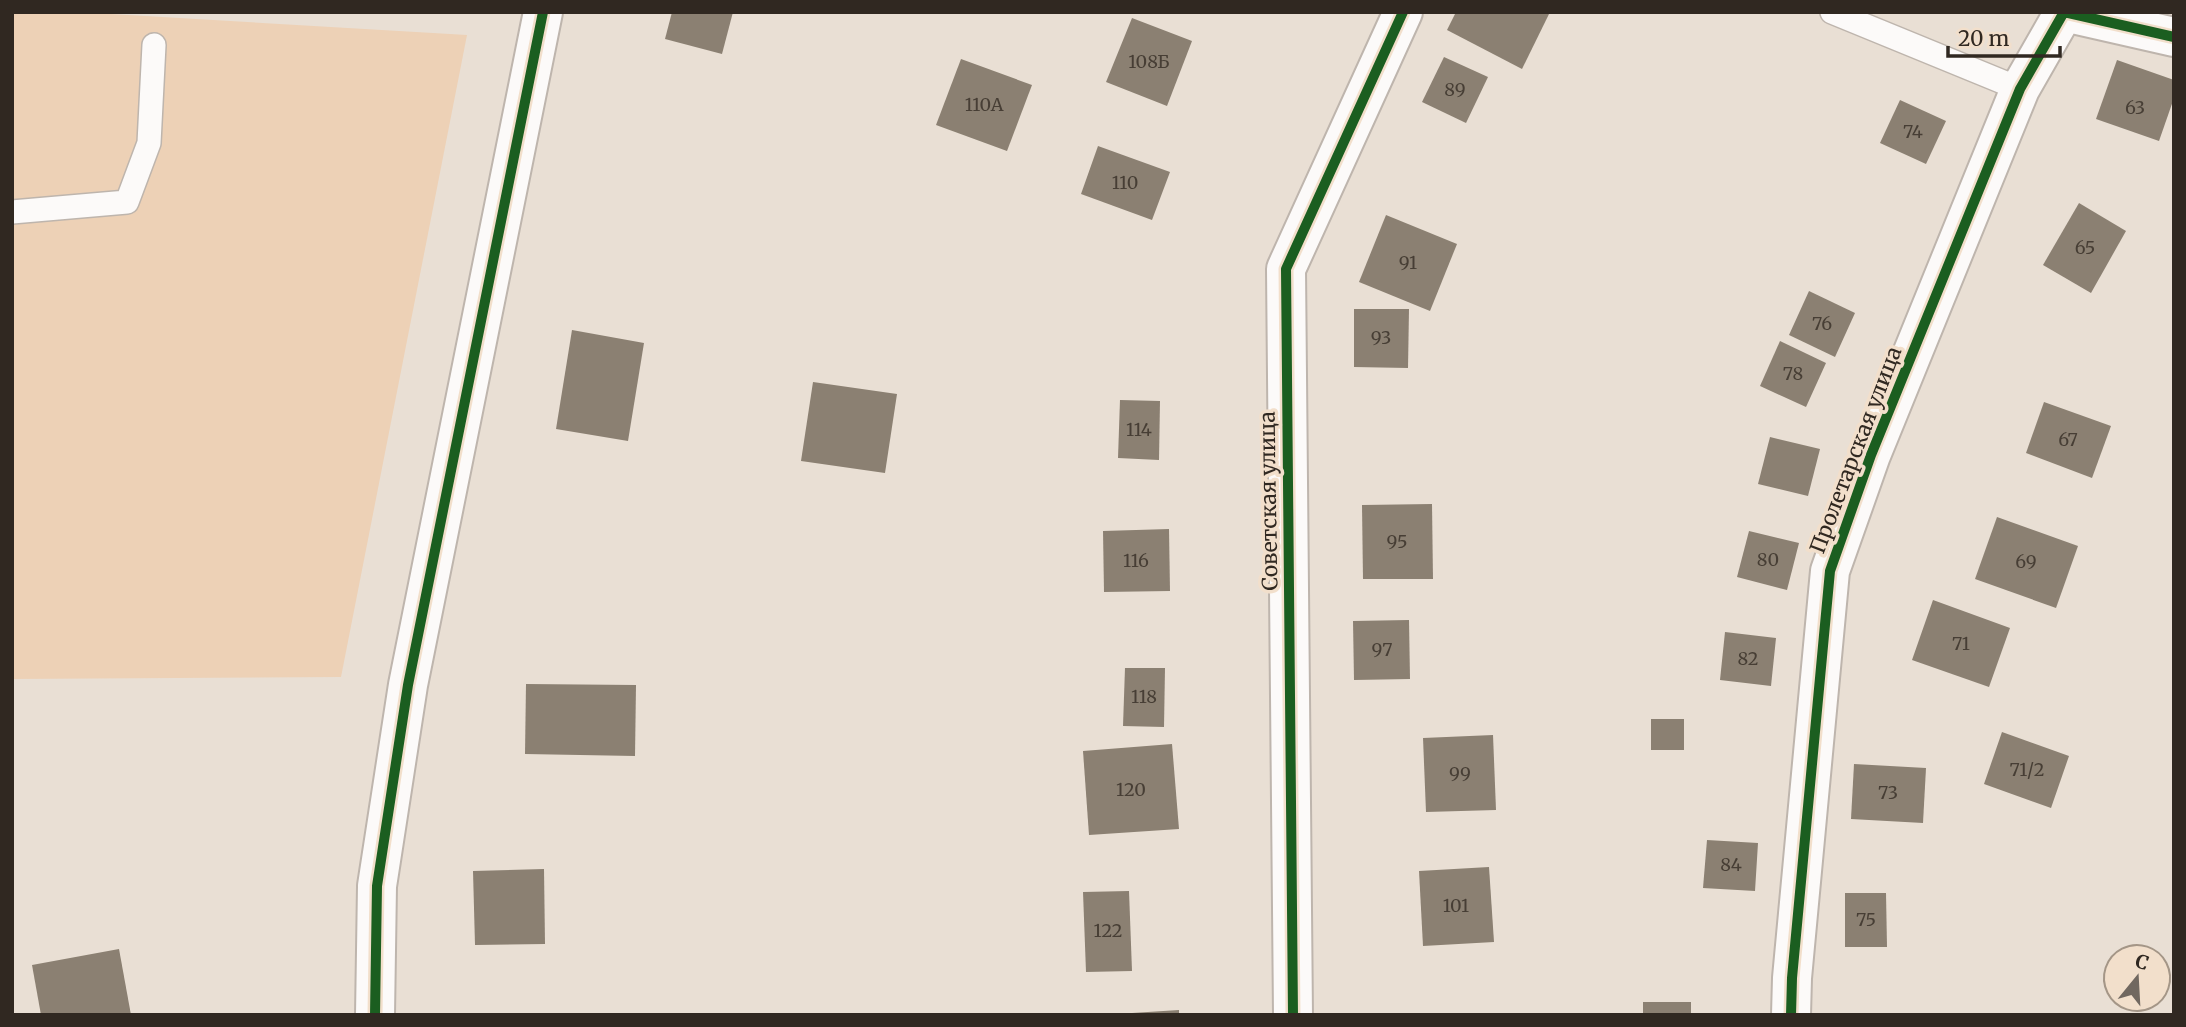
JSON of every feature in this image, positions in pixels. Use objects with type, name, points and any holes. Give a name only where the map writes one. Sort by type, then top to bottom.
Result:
[{"type":"street","points":[[375,1015],[377,886],[408,685],[544,12]]},
{"type":"street","name":"Советская улица","points":[[1293,1015],[1286,269],[1403,12]]},
{"type":"street","points":[[2064,12],[2174,37]]},
{"type":"street","name":"Пролетарская улица","points":[[1791,1015],[1792,978],[1830,571],[1871,455],[2020,89],[2064,12]]},
{"type":"lane","points":[[1832,12],[2020,89]]},
{"type":"lane","points":[[12,212],[127,202],[149,143],[154,45]]},
{"type":"shaded area","points":[[12,12],[77,12],[467,35],[341,677],[12,679]]},
{"type":"building","points":[[672,12],[733,12],[722,54],[665,39]]},
{"type":"building","points":[[1456,12],[1550,12],[1522,69],[1447,30]]},
{"type":"building","points":[[1132,18],[1192,41],[1167,106],[1106,82]]},
{"type":"building","points":[[1444,57],[1488,77],[1466,123],[1422,102]]},
{"type":"building","points":[[961,59],[1032,85],[1007,151],[936,125]]},
{"type":"building","points":[[2117,60],[2174,80],[2174,98],[2159,141],[2096,119]]},
{"type":"building","points":[[1900,100],[1946,121],[1926,164],[1880,143]]},
{"type":"building","points":[[1098,146],[1170,172],[1152,220],[1081,194]]},
{"type":"building","points":[[2079,203],[2126,231],[2091,293],[2043,265]]},
{"type":"building","points":[[1386,215],[1457,244],[1430,311],[1359,282]]},
{"type":"building","points":[[1809,291],[1855,313],[1835,357],[1789,335]]},
{"type":"building","points":[[1354,309],[1409,309],[1408,368],[1354,367]]},
{"type":"building","points":[[572,330],[644,343],[628,441],[556,429]]},
{"type":"building","points":[[1780,341],[1826,363],[1806,407],[1760,386]]},
{"type":"building","points":[[813,382],[897,394],[885,473],[801,461]]},
{"type":"building","points":[[1120,400],[1160,401],[1159,460],[1118,458]]},
{"type":"building","points":[[2044,402],[2111,426],[2092,478],[2026,453]]},
{"type":"building","points":[[1770,437],[1820,449],[1808,496],[1758,484]]},
{"type":"building","points":[[1432,504],[1433,579],[1363,579],[1362,505]]},
{"type":"building","points":[[1997,517],[2078,546],[2056,608],[1975,579]]},
{"type":"building","points":[[1169,529],[1170,591],[1104,592],[1103,531]]},
{"type":"building","points":[[1749,531],[1799,543],[1787,590],[1737,577]]},
{"type":"building","points":[[1933,600],[2010,628],[1989,687],[1912,660]]},
{"type":"building","points":[[1409,620],[1410,679],[1354,680],[1353,621]]},
{"type":"building","points":[[1725,632],[1776,638],[1771,686],[1720,680]]},
{"type":"building","points":[[1125,668],[1165,668],[1164,727],[1123,726]]},
{"type":"building","points":[[526,684],[636,685],[635,756],[525,754]]},
{"type":"building","points":[[1651,719],[1684,719],[1684,750],[1651,750]]},
{"type":"building","points":[[2002,732],[2069,756],[2051,808],[1984,784]]},
{"type":"building","points":[[1493,735],[1496,810],[1426,812],[1423,738]]},
{"type":"building","points":[[1172,744],[1179,829],[1089,835],[1083,751]]},
{"type":"building","points":[[1854,764],[1926,768],[1923,823],[1851,819]]},
{"type":"building","points":[[1707,840],[1758,843],[1755,891],[1703,888]]},
{"type":"building","points":[[1489,867],[1494,942],[1423,946],[1419,871]]},
{"type":"building","points":[[544,869],[545,944],[475,945],[473,871]]},
{"type":"building","points":[[1129,891],[1132,971],[1086,972],[1083,892]]},
{"type":"building","points":[[1845,893],[1886,893],[1887,947],[1845,947]]},
{"type":"building","points":[[119,949],[131,1015],[41,1015],[32,965]]},
{"type":"building","points":[[1643,1002],[1691,1002],[1691,1015],[1643,1015]]},
{"type":"building","points":[[1179,1010],[1179,1015],[1132,1015],[1132,1013]]},
{"type":"cycle path","points":[[375,1015],[377,886],[408,685],[543,12]]},
{"type":"cycle path","points":[[1293,1015],[1286,269],[1403,12]]},
{"type":"cycle path","points":[[1791,1015],[1792,978],[1830,571],[1871,455],[2020,89],[2064,12],[2174,37]]}]
